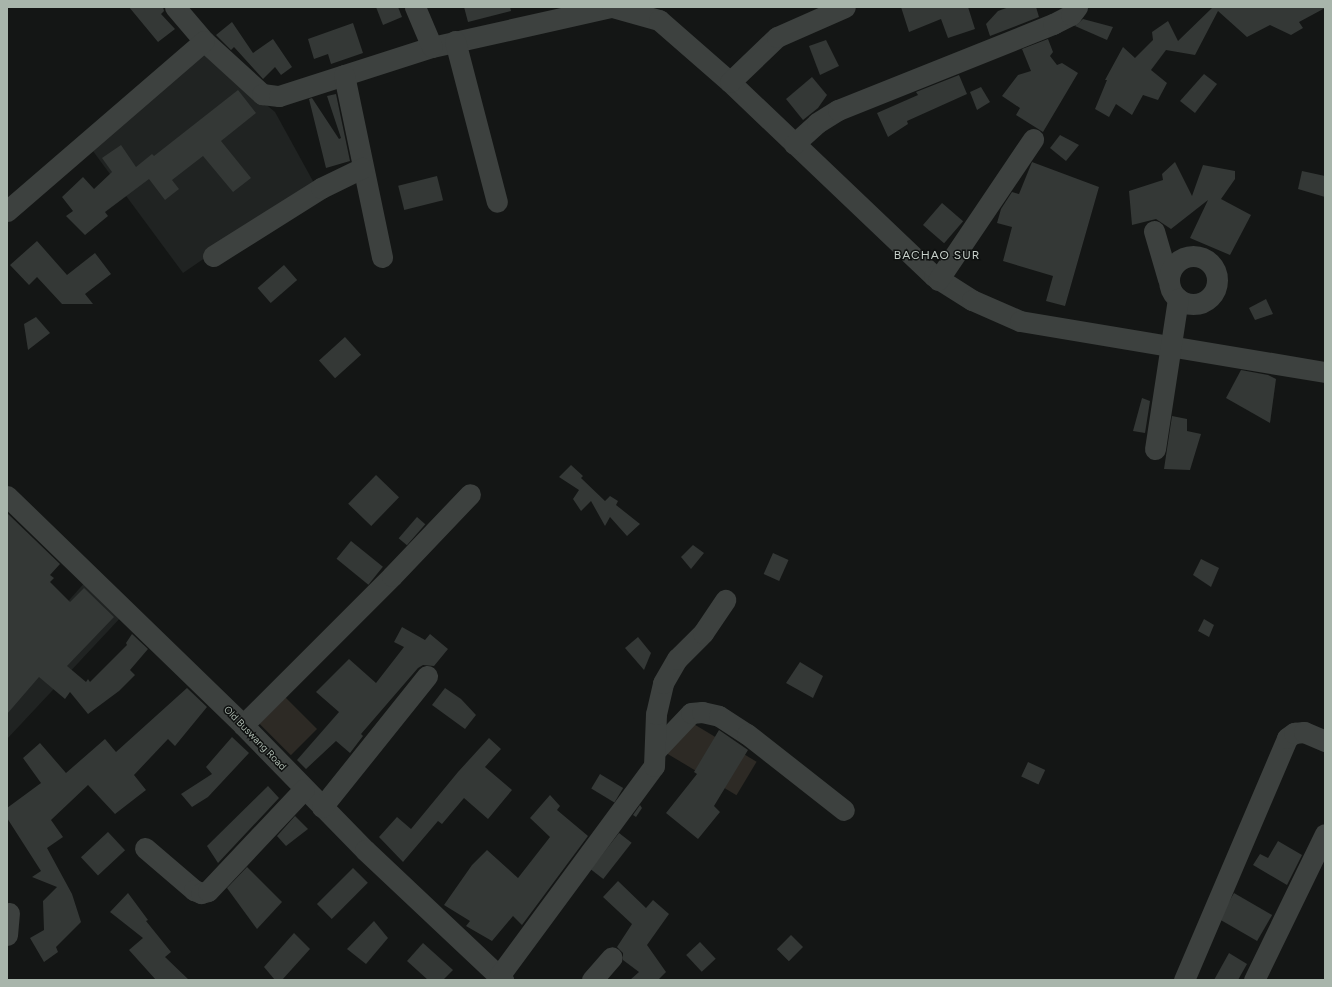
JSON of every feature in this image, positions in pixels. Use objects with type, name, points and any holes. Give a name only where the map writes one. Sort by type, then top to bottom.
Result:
[{"type":"street","points":[[174,7],[204,41],[262,94],[279,96],[432,47],[612,7],[659,20],[730,82],[938,280],[972,300],[1020,320],[1325,372]]},
{"type":"street","points":[[415,7],[432,47]]},
{"type":"street","points":[[730,82],[777,37],[845,7]]},
{"type":"street","points":[[794,144],[817,123],[838,110],[1053,24],[1071,15],[1077,7]]},
{"type":"street","points":[[7,211],[204,41]]},
{"type":"street","points":[[455,41],[497,202]]},
{"type":"street","points":[[344,75],[362,168],[382,257]]},
{"type":"street","points":[[938,280],[1033,139]]},
{"type":"street","points":[[213,256],[321,188],[362,168]]},
{"type":"street","points":[[1154,231],[1169,286],[1178,300],[1192,305],[1207,300],[1216,287],[1215,271],[1204,259],[1188,256],[1174,264],[1168,279]]},
{"type":"street","points":[[1155,449],[1178,300]]},
{"type":"street","points":[[243,725],[392,576],[470,494]]},
{"type":"street","name":"Old Buswang Road","points":[[7,496],[243,725],[322,807],[501,978]]},
{"type":"street","points":[[501,978],[654,766],[656,750],[656,714],[663,683],[676,659],[703,633],[725,600]]},
{"type":"street","points":[[322,807],[427,676]]},
{"type":"street","points":[[656,750],[691,714],[702,712],[719,716],[748,734],[844,810]]},
{"type":"street","points":[[1184,980],[1287,738],[1294,733],[1304,732],[1325,741]]},
{"type":"street","points":[[146,848],[194,890],[201,893],[208,890],[304,789]]},
{"type":"street","points":[[1254,980],[1325,834]]},
{"type":"street","points":[[7,935],[9,913]]},
{"type":"street","points":[[592,980],[612,956]]},
{"type":"shaded area","points":[[202,51],[275,112],[314,183],[183,273],[90,147]]},
{"type":"shaded area","points":[[87,580],[123,615],[7,739],[7,605],[40,633]]},
{"type":"shaded area","points":[[276,688],[317,729],[291,755],[250,714]]},
{"type":"shaded area","points":[[682,717],[757,762],[736,795],[662,750]]},
{"type":"building","points":[[129,7],[163,7],[164,11],[161,14],[175,29],[158,42]]},
{"type":"building","points":[[376,7],[398,7],[402,17],[383,25]]},
{"type":"building","points":[[464,7],[510,7],[511,11],[468,22]]},
{"type":"building","points":[[901,7],[968,7],[975,29],[948,38],[941,19],[909,32]]},
{"type":"building","points":[[1009,7],[1036,7],[1039,17],[990,36],[986,24],[998,11]]},
{"type":"building","points":[[1213,7],[1325,8],[1299,22],[1303,28],[1291,35],[1270,25],[1247,37],[1218,11],[1195,55],[1166,50],[1151,70],[1167,83],[1158,100],[1143,95],[1132,115],[1116,104],[1109,117],[1095,109],[1107,80],[1105,80],[1123,47],[1135,58],[1153,40],[1152,32],[1168,21],[1178,41]]},
{"type":"building","points":[[1083,19],[1113,27],[1107,40],[1075,26]]},
{"type":"building","points":[[232,22],[253,53],[273,39],[292,67],[281,75],[275,67],[263,79],[234,47],[231,50],[216,35]]},
{"type":"building","points":[[353,23],[363,53],[331,64],[328,54],[314,59],[308,39]]},
{"type":"building","points":[[1048,39],[1053,52],[1050,56],[1057,65],[1062,63],[1078,73],[1043,132],[1016,115],[1020,108],[1002,96],[1018,75],[1031,71],[1022,49]]},
{"type":"building","points":[[826,40],[839,66],[820,75],[809,46]]},
{"type":"building","points":[[1204,74],[1217,84],[1195,113],[1180,101]]},
{"type":"building","points":[[959,75],[967,94],[907,121],[908,124],[888,137],[877,113],[918,95],[916,92]]},
{"type":"building","points":[[812,77],[827,95],[818,108],[803,120],[786,99]]},
{"type":"building","points":[[981,87],[990,102],[977,110],[970,92]]},
{"type":"building","points":[[238,90],[256,113],[221,141],[251,178],[233,192],[203,156],[172,180],[179,189],[165,200],[149,179],[105,212],[108,216],[85,235],[66,216],[73,211],[62,197],[83,177],[94,189],[112,172],[102,158],[121,145],[136,167],[152,154],[154,156]]},
{"type":"building","points":[[336,94],[350,161],[326,168],[309,99],[312,98],[339,139],[341,138],[327,96]]},
{"type":"building","points":[[1060,135],[1079,145],[1066,161],[1050,148]]},
{"type":"building","points":[[1032,162],[1099,187],[1065,306],[1046,301],[1053,276],[1003,261],[1012,227],[997,223],[1001,209],[1012,192],[1019,194]]},
{"type":"building","points":[[1175,162],[1192,196],[1203,165],[1235,171],[1235,179],[1221,199],[1251,215],[1230,255],[1190,238],[1208,200],[1171,229],[1156,219],[1132,225],[1129,191],[1163,180],[1162,174]]},
{"type":"building","points":[[1302,171],[1325,176],[1325,197],[1298,189]]},
{"type":"building","points":[[437,176],[443,200],[404,210],[398,186]]},
{"type":"building","points":[[942,203],[963,221],[944,243],[923,225]]},
{"type":"building","points":[[37,241],[67,275],[95,253],[111,274],[85,294],[93,304],[62,304],[37,277],[29,285],[10,265]]},
{"type":"building","points":[[284,265],[297,280],[271,303],[258,288]]},
{"type":"building","points":[[1266,299],[1273,314],[1255,320],[1249,308]]},
{"type":"building","points":[[36,317],[50,333],[28,350],[24,324]]},
{"type":"building","points":[[345,337],[361,355],[335,378],[319,360]]},
{"type":"building","points":[[1241,370],[1268,375],[1276,379],[1270,423],[1226,398]]},
{"type":"building","points":[[1142,398],[1150,401],[1145,433],[1133,431]]},
{"type":"building","points":[[1172,416],[1187,419],[1187,431],[1201,434],[1190,470],[1164,469]]},
{"type":"building","points":[[571,465],[583,476],[581,478],[605,501],[610,496],[618,501],[616,505],[640,524],[627,536],[610,517],[605,526],[591,501],[581,511],[573,499],[579,490],[559,477]]},
{"type":"building","points":[[376,475],[399,497],[371,526],[348,504]]},
{"type":"building","points":[[7,513],[60,564],[50,575],[54,578],[50,582],[70,602],[84,588],[114,617],[67,666],[86,682],[88,679],[90,682],[127,645],[126,643],[132,634],[148,649],[130,670],[135,675],[119,691],[88,714],[70,692],[65,699],[39,677],[7,714]]},
{"type":"building","points":[[417,517],[425,524],[407,545],[399,538]]},
{"type":"building","points":[[351,541],[383,567],[368,585],[337,559]]},
{"type":"building","points":[[693,545],[704,553],[691,569],[681,557]]},
{"type":"building","points":[[773,553],[789,560],[779,581],[764,574]]},
{"type":"building","points":[[1201,559],[1219,568],[1211,587],[1193,575]]},
{"type":"building","points":[[1204,619],[1214,625],[1209,637],[1198,631]]},
{"type":"building","points":[[402,627],[425,640],[430,634],[448,649],[434,666],[423,665],[418,668],[361,734],[363,736],[350,753],[336,741],[306,769],[297,760],[339,712],[316,692],[349,659],[376,683],[404,647],[394,642]]},
{"type":"building","points":[[638,637],[651,653],[644,670],[625,648]]},
{"type":"building","points":[[800,662],[823,676],[813,698],[786,683]]},
{"type":"building","points":[[187,688],[207,707],[175,746],[168,739],[134,775],[146,790],[115,814],[88,785],[51,820],[63,837],[47,848],[72,894],[81,922],[56,947],[58,952],[44,962],[30,938],[44,930],[43,901],[57,887],[32,877],[41,871],[7,818],[7,808],[41,783],[23,758],[40,743],[66,773],[105,739],[116,752]]},
{"type":"building","points":[[445,688],[461,699],[476,715],[465,729],[432,705]]},
{"type":"building","points":[[719,730],[748,750],[714,806],[720,812],[698,839],[666,813],[697,774],[694,772]]},
{"type":"building","points":[[232,737],[249,753],[208,797],[192,807],[181,794],[212,774],[206,767]]},
{"type":"building","points":[[489,738],[501,749],[485,767],[512,790],[488,819],[464,798],[442,824],[438,821],[403,862],[379,837],[397,817],[411,829],[458,772]]},
{"type":"building","points":[[1028,762],[1045,770],[1038,785],[1021,777]]},
{"type":"building","points":[[600,774],[623,788],[614,802],[591,789]]},
{"type":"building","points":[[268,786],[279,798],[218,863],[207,846]]},
{"type":"building","points":[[550,795],[560,806],[557,810],[588,836],[522,925],[513,916],[492,941],[466,926],[470,921],[444,905],[472,865],[487,850],[518,878],[550,837],[530,818]]},
{"type":"building","points":[[640,805],[642,808],[636,817],[633,815]]},
{"type":"building","points":[[295,816],[308,829],[286,846],[277,836]]},
{"type":"building","points":[[108,832],[125,850],[98,876],[81,857]]},
{"type":"building","points":[[619,833],[632,843],[603,879],[591,869]]},
{"type":"building","points":[[1278,841],[1302,855],[1287,885],[1253,865],[1260,854],[1268,858]]},
{"type":"building","points":[[247,867],[282,902],[257,929],[227,888]]},
{"type":"building","points":[[353,868],[368,883],[332,919],[317,904]]},
{"type":"building","points":[[618,881],[646,908],[653,900],[669,914],[647,945],[666,972],[658,980],[630,980],[639,972],[623,960],[623,953],[617,947],[632,924],[603,897]]},
{"type":"building","points":[[128,893],[148,920],[146,921],[171,952],[165,957],[189,980],[156,980],[129,950],[143,938],[110,912]]},
{"type":"building","points":[[1234,893],[1272,915],[1257,941],[1219,919]]},
{"type":"building","points":[[374,921],[388,938],[366,964],[347,949]]},
{"type":"building","points":[[294,933],[310,949],[282,980],[275,980],[264,967]]},
{"type":"building","points":[[791,935],[803,947],[789,961],[777,949]]},
{"type":"building","points":[[700,942],[716,959],[702,972],[686,955]]},
{"type":"building","points":[[423,943],[453,970],[443,980],[428,980],[407,961]]},
{"type":"building","points":[[1229,953],[1247,964],[1238,980],[1214,980]]},
{"type":"district","name":"BACHAO SUR","points":[[937,256]]}]
